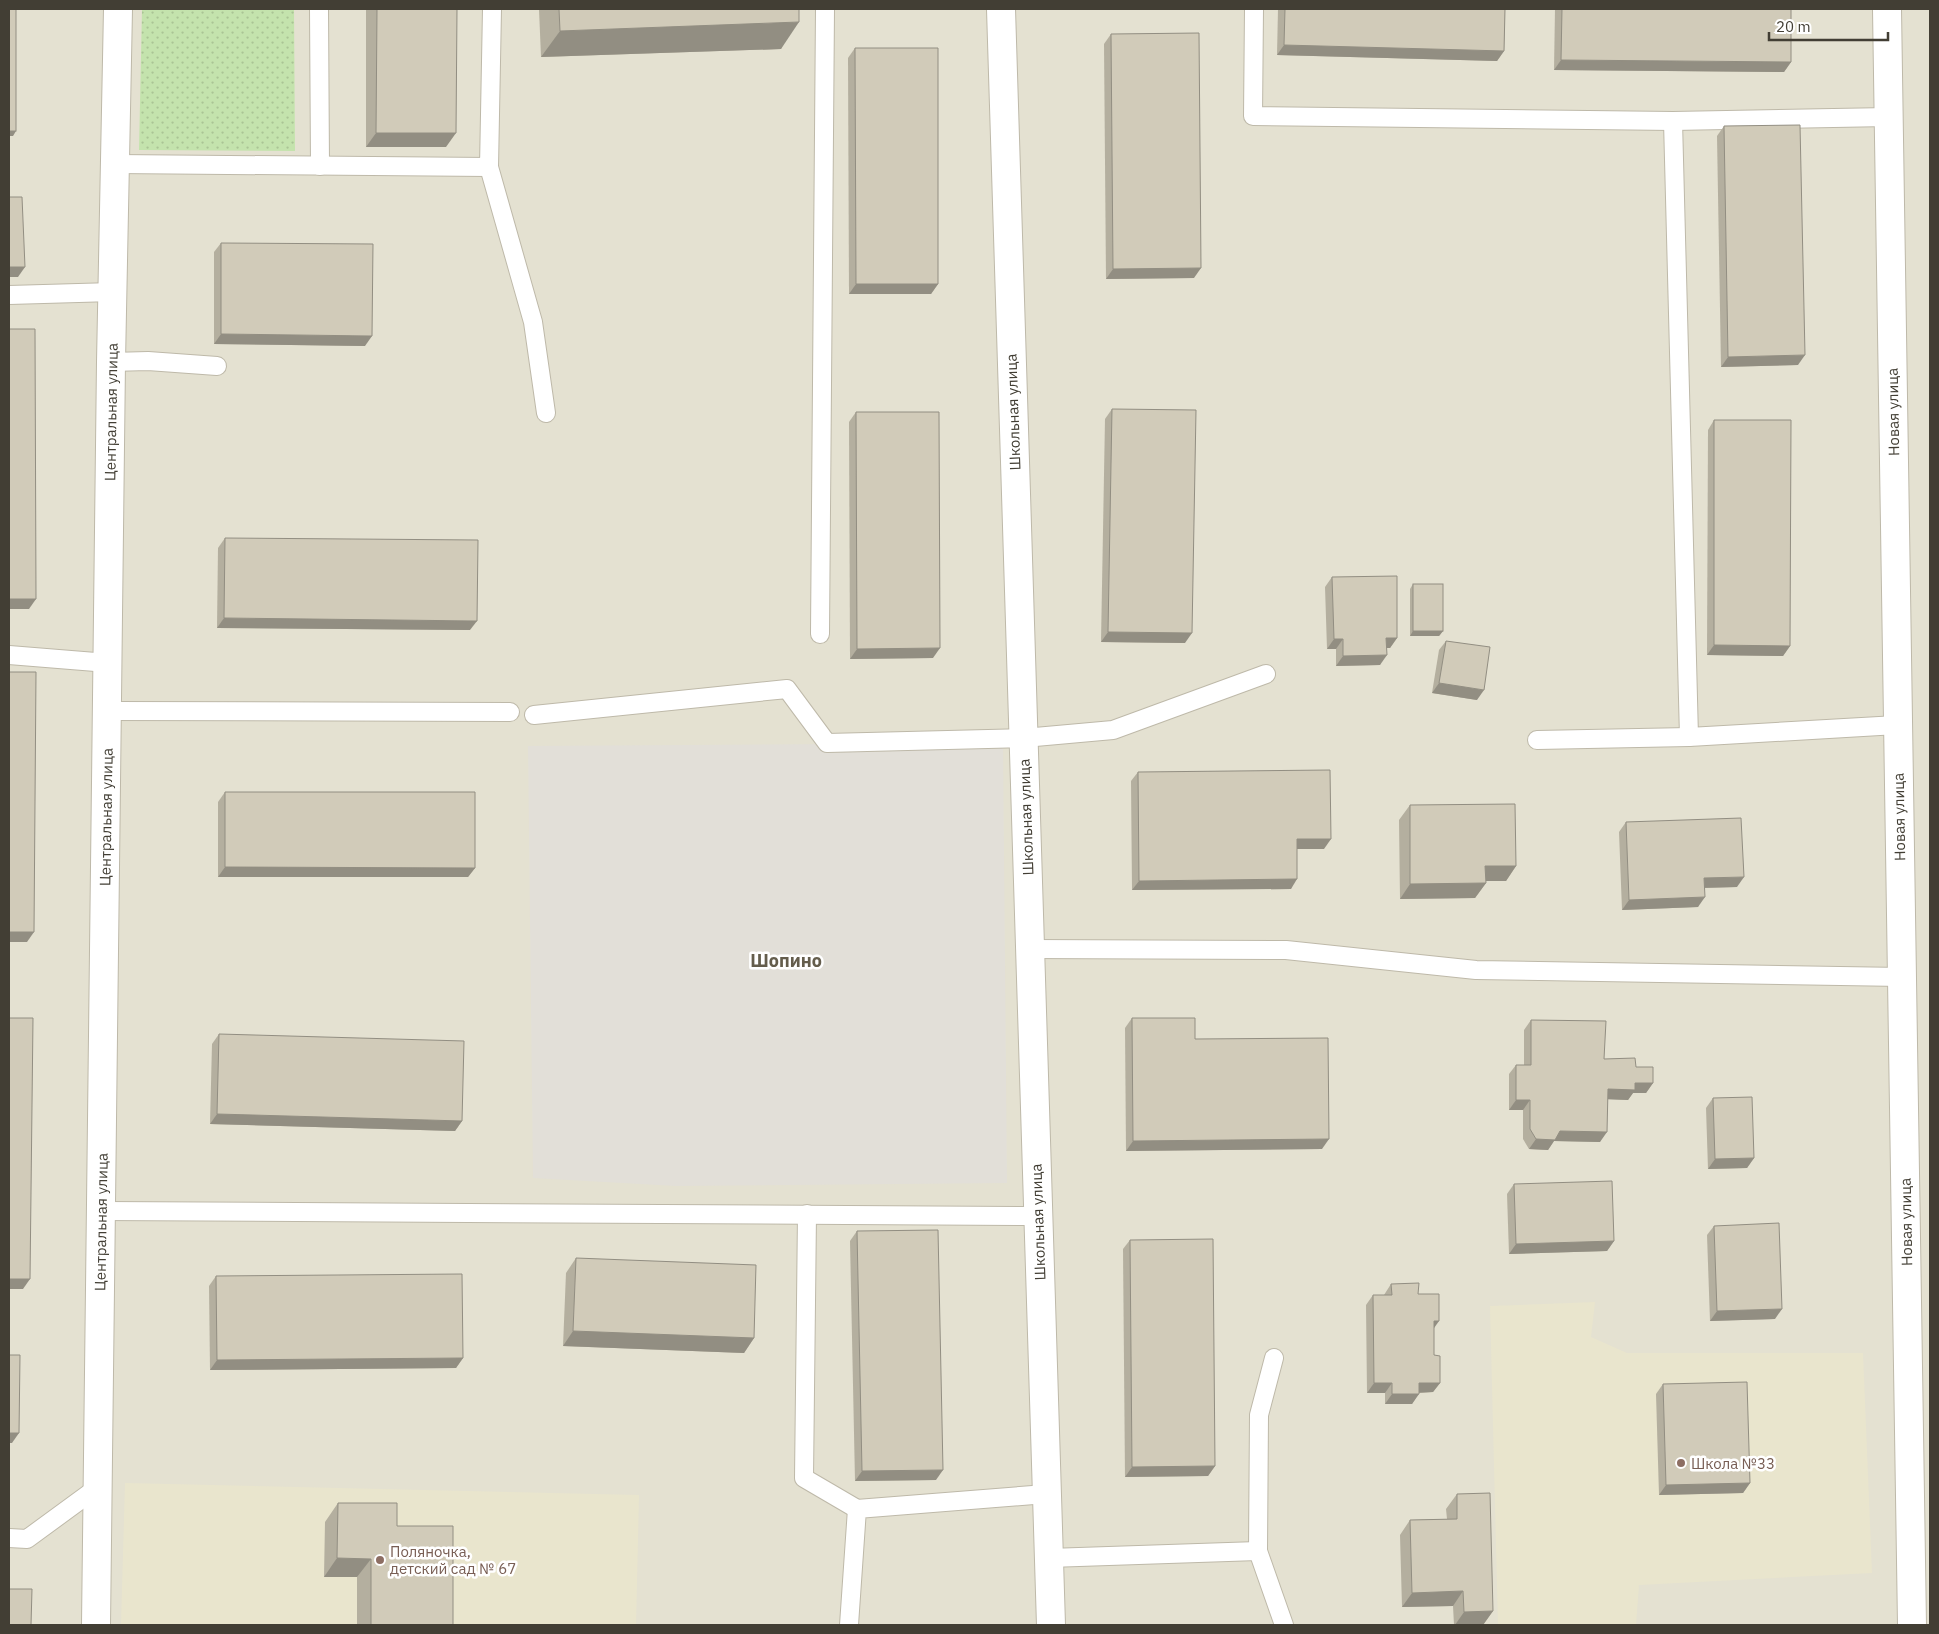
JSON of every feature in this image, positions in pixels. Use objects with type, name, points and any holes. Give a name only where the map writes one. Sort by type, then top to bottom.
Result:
[{"type":"street","name":"Центральная улица","points":[[96,1625],[118,9]]},
{"type":"street","name":"Школьная улица","points":[[1001,9],[1051,1625]]},
{"type":"street","name":"Новая улица","points":[[1887,9],[1912,1625]]},
{"type":"lane","points":[[320,9],[320,166]]},
{"type":"lane","points":[[492,9],[488,167],[533,322],[546,413]]},
{"type":"lane","points":[[820,634],[825,9]]},
{"type":"lane","points":[[1254,9],[1253,116],[1673,121],[1889,117]]},
{"type":"lane","points":[[1673,121],[1689,737]]},
{"type":"lane","points":[[116,164],[488,167]]},
{"type":"lane","points":[[9,296],[113,292]]},
{"type":"lane","points":[[112,362],[148,361],[217,366]]},
{"type":"lane","points":[[9,655],[108,663]]},
{"type":"lane","points":[[534,715],[787,689],[827,743],[1024,738],[1113,730],[1266,674]]},
{"type":"lane","points":[[108,711],[510,712]]},
{"type":"lane","points":[[1537,740],[1689,737],[1898,725]]},
{"type":"lane","points":[[1030,949],[1286,950],[1476,970],[1902,978]]},
{"type":"lane","points":[[101,1211],[1038,1216]]},
{"type":"lane","points":[[807,1214],[804,1478],[857,1509],[1046,1494]]},
{"type":"lane","points":[[1274,1358],[1259,1415],[1258,1551],[1284,1625]]},
{"type":"lane","points":[[9,1538],[27,1539],[98,1487]]},
{"type":"lane","points":[[849,1625],[857,1509]]},
{"type":"lane","points":[[1049,1558],[1258,1551]]},
{"type":"shaded area","points":[[9,9],[1930,9],[1930,1625],[9,1625]]},
{"type":"shaded area","points":[[1003,743],[1007,1183],[676,1186],[533,1178],[528,746]]},
{"type":"shaded area","name":"Школа №33","points":[[1595,1302],[1591,1337],[1627,1353],[1863,1353],[1872,1573],[1639,1585],[1636,1625],[1498,1625],[1490,1306]]},
{"type":"shaded area","name":"Поляночка, детский сад № 67","points":[[125,1483],[639,1495],[636,1625],[121,1625]]},
{"type":"green space","points":[[142,9],[294,9],[295,151],[139,150]]},
{"type":"building","points":[[9,9],[16,9],[16,131],[9,131]]},
{"type":"building","points":[[377,9],[457,9],[456,133],[376,133]]},
{"type":"building","points":[[559,9],[799,9],[799,22],[560,31]]},
{"type":"building","points":[[1285,9],[1505,9],[1504,51],[1284,45]]},
{"type":"building","points":[[1562,9],[1791,9],[1791,62],[1561,60]]},
{"type":"building","points":[[1199,33],[1201,268],[1113,269],[1111,34]]},
{"type":"building","points":[[855,48],[938,48],[938,284],[856,284]]},
{"type":"building","points":[[1800,125],[1805,355],[1728,357],[1724,126]]},
{"type":"building","points":[[9,197],[22,197],[25,267],[9,267]]},
{"type":"building","points":[[221,243],[373,244],[372,336],[221,334]]},
{"type":"building","points":[[9,329],[35,329],[36,599],[9,599]]},
{"type":"building","points":[[1112,409],[1196,410],[1192,633],[1108,632]]},
{"type":"building","points":[[856,412],[939,412],[940,648],[857,649]]},
{"type":"building","points":[[1714,420],[1791,420],[1790,646],[1714,645]]},
{"type":"building","points":[[225,538],[478,540],[477,621],[224,618]]},
{"type":"building","points":[[1397,576],[1397,638],[1386,638],[1387,655],[1343,656],[1343,639],[1334,639],[1332,577]]},
{"type":"building","points":[[1413,584],[1443,584],[1443,631],[1413,631]]},
{"type":"building","points":[[1446,641],[1490,647],[1484,690],[1439,683]]},
{"type":"building","points":[[9,672],[36,672],[34,932],[9,932]]},
{"type":"building","points":[[1330,770],[1331,839],[1297,839],[1297,879],[1139,881],[1138,772]]},
{"type":"building","points":[[225,792],[475,792],[475,868],[225,867]]},
{"type":"building","points":[[1515,804],[1516,866],[1485,866],[1486,883],[1410,884],[1410,805]]},
{"type":"building","points":[[1741,818],[1744,877],[1704,878],[1705,897],[1629,900],[1626,822]]},
{"type":"building","points":[[9,1018],[33,1018],[30,1279],[9,1279]]},
{"type":"building","points":[[1132,1018],[1195,1018],[1195,1039],[1328,1038],[1329,1139],[1133,1141]]},
{"type":"building","points":[[1531,1020],[1606,1021],[1604,1059],[1635,1058],[1636,1067],[1653,1067],[1653,1083],[1635,1083],[1635,1090],[1608,1089],[1607,1132],[1560,1131],[1555,1140],[1536,1139],[1530,1129],[1530,1100],[1516,1100],[1516,1065],[1531,1065]]},
{"type":"building","points":[[219,1034],[464,1041],[462,1121],[217,1114]]},
{"type":"building","points":[[1752,1097],[1754,1158],[1715,1159],[1713,1098]]},
{"type":"building","points":[[1612,1181],[1614,1241],[1516,1244],[1514,1184]]},
{"type":"building","points":[[1779,1223],[1782,1309],[1717,1311],[1714,1226]]},
{"type":"building","points":[[938,1230],[943,1470],[862,1471],[857,1231]]},
{"type":"building","points":[[1213,1239],[1215,1466],[1132,1467],[1130,1240]]},
{"type":"building","points":[[576,1258],[756,1265],[754,1338],[573,1331]]},
{"type":"building","points":[[462,1274],[463,1358],[217,1360],[216,1276]]},
{"type":"building","points":[[1419,1283],[1418,1294],[1439,1294],[1439,1321],[1434,1321],[1434,1355],[1440,1356],[1440,1383],[1419,1383],[1419,1394],[1392,1394],[1392,1383],[1374,1383],[1373,1295],[1392,1295],[1391,1284]]},
{"type":"building","points":[[9,1355],[20,1355],[19,1433],[9,1433]]},
{"type":"building","points":[[1747,1382],[1750,1483],[1666,1485],[1663,1384]]},
{"type":"building","points":[[1490,1493],[1493,1611],[1464,1612],[1463,1591],[1412,1593],[1410,1520],[1457,1519],[1457,1494]]},
{"type":"building","points":[[338,1503],[397,1503],[397,1526],[453,1526],[453,1625],[371,1625],[371,1559],[337,1558]]},
{"type":"building","points":[[9,1589],[32,1589],[31,1625],[9,1625]]},
{"type":"place","name":"Школа №33","points":[[1681,1463]]},
{"type":"place","name":"Поляночка, детский сад № 67","points":[[380,1560]]},
{"type":"district","name":"Шопино","points":[[786,960]]}]
